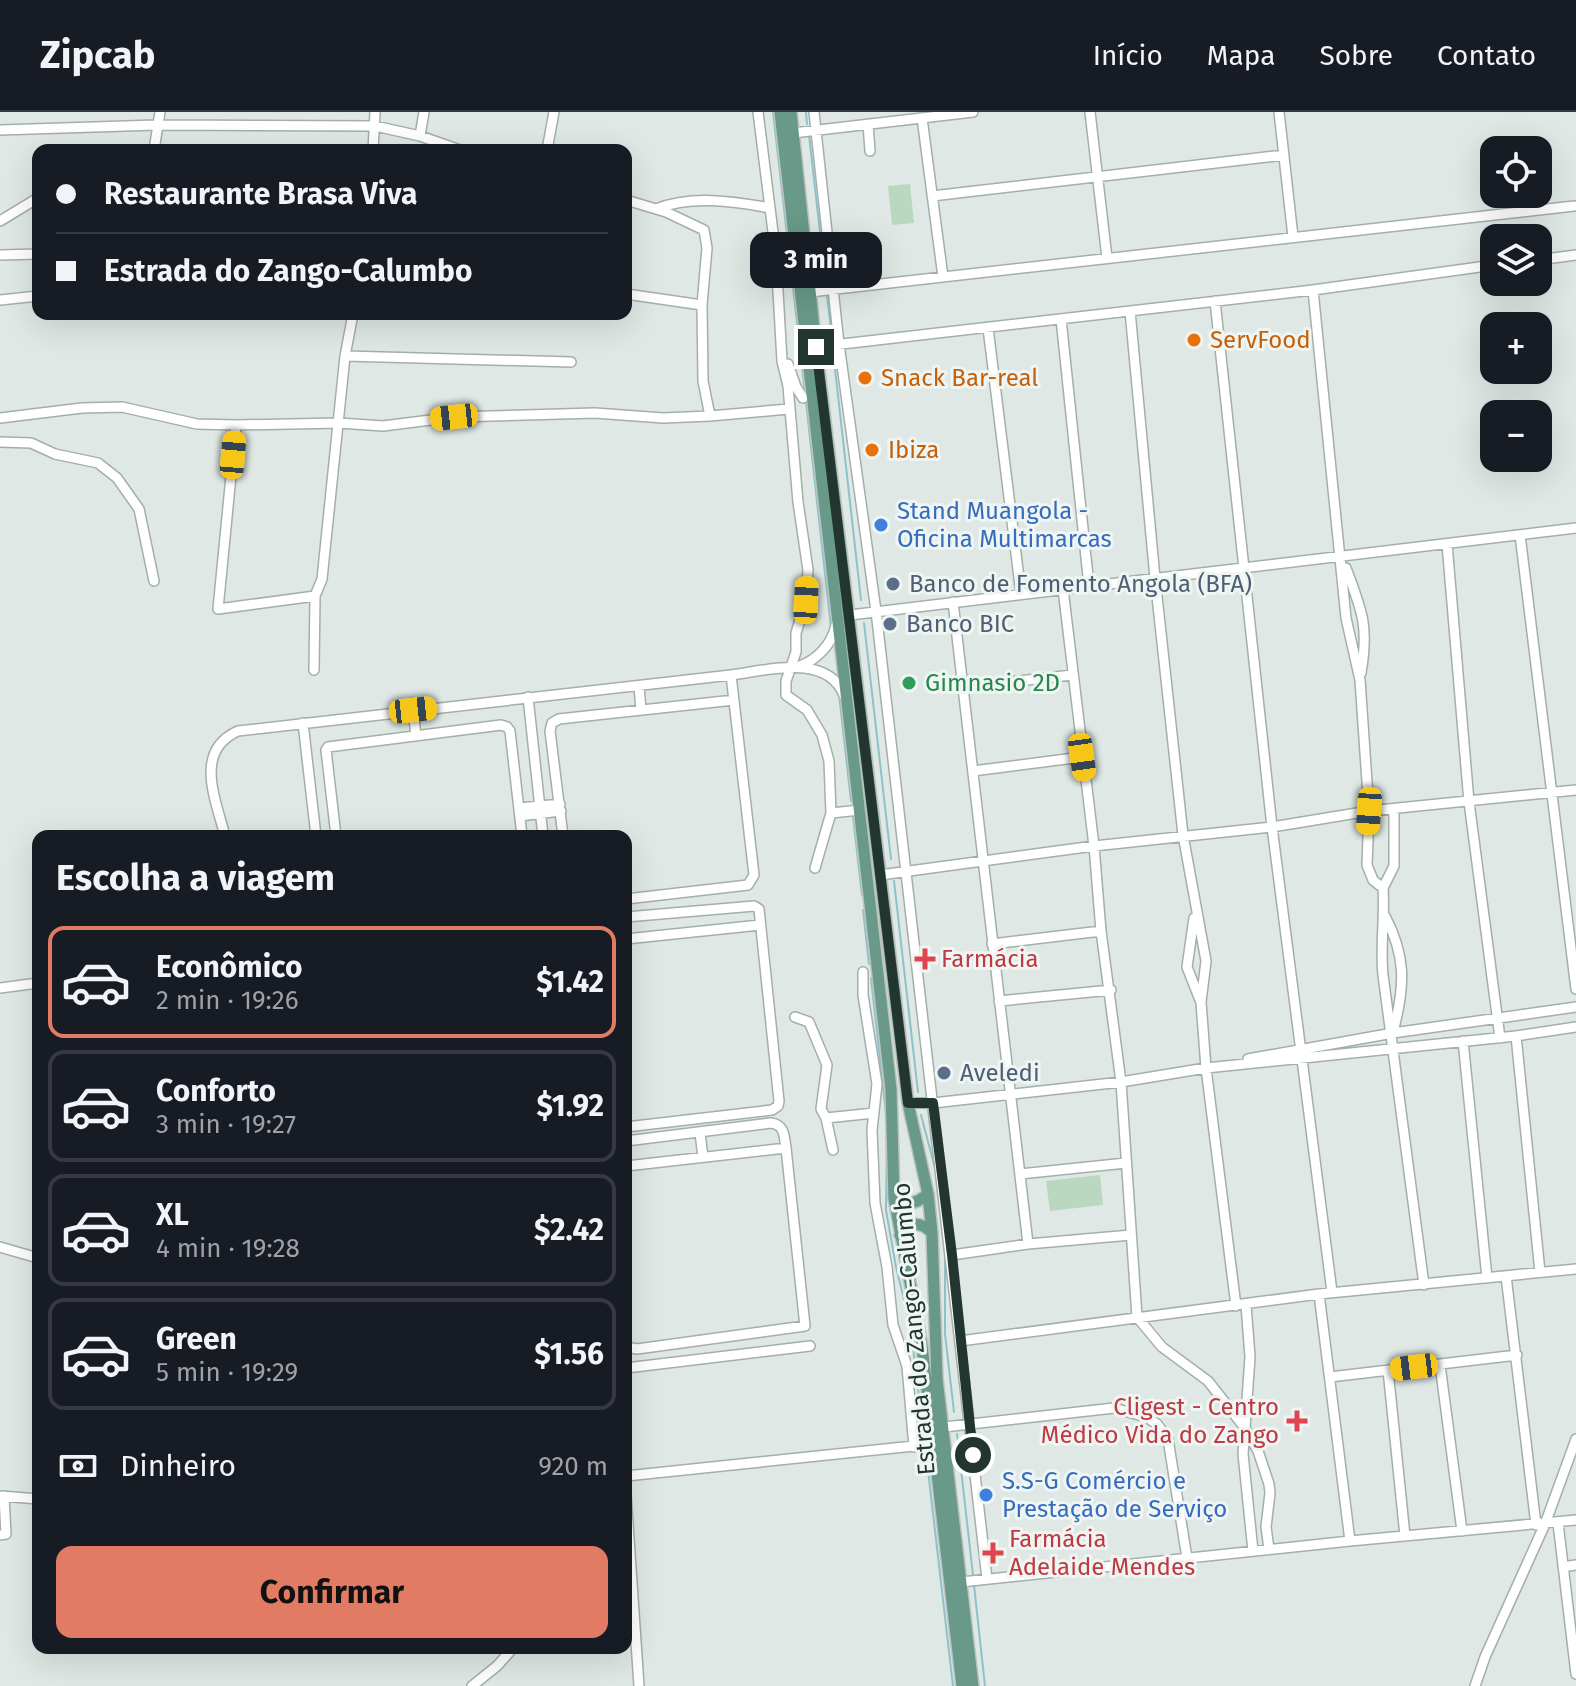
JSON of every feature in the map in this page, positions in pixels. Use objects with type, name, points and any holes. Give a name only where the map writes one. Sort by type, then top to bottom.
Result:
[{"type":"main road","name":"Estrada do Zango-Calumbo","points":[[780,112],[808,397],[844,615],[908,1103],[928,1194],[935,1342],[956,1425],[974,1581],[973,1686]]},
{"type":"main road","name":"Estrada do Zango-Calumbo","points":[[791,112],[844,615],[855,811],[892,1104],[894,1198],[922,1346],[924,1445],[962,1686]]},
{"type":"main road","points":[[894,1198],[911,1204],[928,1194]]},
{"type":"main road","points":[[900,1235],[914,1223],[927,1227],[932,1233]]},
{"type":"street","points":[[155,144],[160,112]]},
{"type":"street","points":[[374,144],[375,112]]},
{"type":"street","points":[[420,136],[424,112]]},
{"type":"street","points":[[548,144],[554,112]]},
{"type":"street","points":[[758,112],[779,295],[782,361],[788,386],[808,570],[806,600],[796,633],[794,667],[786,681],[786,695],[807,710],[822,735],[829,761],[831,813],[815,868]]},
{"type":"street","points":[[814,112],[839,344],[876,611],[952,1255],[960,1341],[956,1425],[974,1581],[1576,1520]]},
{"type":"street","points":[[793,133],[973,112]]},
{"type":"street","points":[[1090,112],[1107,258]]},
{"type":"street","points":[[1279,112],[1293,237]]},
{"type":"street","points":[[922,118],[943,277]]},
{"type":"street","points":[[868,124],[870,151]]},
{"type":"street","points":[[0,130],[157,125],[375,126],[443,144]]},
{"type":"street","points":[[932,196],[1284,155]]},
{"type":"street","points":[[656,209],[693,201],[745,203],[770,208]]},
{"type":"street","points":[[0,221],[32,202]]},
{"type":"street","points":[[632,202],[704,230],[707,248],[702,305],[703,381],[710,416]]},
{"type":"street","points":[[810,292],[1574,206]]},
{"type":"street","points":[[0,255],[32,254]]},
{"type":"street","points":[[1552,258],[1576,255]]},
{"type":"street","points":[[816,347],[1313,290],[1480,267]]},
{"type":"street","points":[[1313,290],[1346,618],[1360,680],[1369,811],[1367,865],[1373,880],[1383,888]]},
{"type":"street","points":[[632,295],[702,305]]},
{"type":"street","points":[[0,300],[32,297]]},
{"type":"street","points":[[1215,301],[1272,827],[1332,1292]]},
{"type":"street","points":[[1130,311],[1183,835],[1206,961],[1201,1002],[1206,1068],[1250,1357],[1243,1454],[1253,1551]]},
{"type":"street","points":[[1061,319],[1089,586]]},
{"type":"street","points":[[314,670],[315,596],[322,579],[345,356],[352,320]]},
{"type":"street","points":[[988,328],[1021,594]]},
{"type":"street","points":[[781,342],[796,387],[808,397]]},
{"type":"street","points":[[345,356],[571,362]]},
{"type":"street","points":[[788,386],[808,397]]},
{"type":"street","points":[[0,418],[68,409],[122,407],[197,424],[339,423],[383,426],[454,417],[595,413],[663,418],[789,411],[808,397]]},
{"type":"street","points":[[236,425],[218,609],[315,596]]},
{"type":"street","points":[[0,442],[31,443],[55,454],[98,463],[117,478],[139,509],[154,581]]},
{"type":"street","points":[[794,667],[812,661],[826,648],[844,615],[1576,528]]},
{"type":"street","points":[[1520,535],[1576,989]]},
{"type":"street","points":[[1447,544],[1469,802],[1500,1038]]},
{"type":"street","points":[[1342,557],[1364,617],[1365,649],[1360,680]]},
{"type":"street","points":[[1063,589],[1121,1082],[1137,1317],[1162,1347],[1208,1381],[1245,1428],[1258,1451],[1269,1484],[1266,1527],[1269,1549]]},
{"type":"street","points":[[953,602],[1028,1244]]},
{"type":"street","points":[[224,830],[211,768],[214,751],[224,737],[238,731],[794,667],[812,668],[827,675],[841,689],[848,707]]},
{"type":"street","points":[[632,898],[748,885],[753,881],[731,675]]},
{"type":"street","points":[[964,687],[1072,675]]},
{"type":"street","points":[[639,686],[641,710]]},
{"type":"street","points":[[528,697],[542,830]]},
{"type":"street","points":[[563,830],[550,731],[552,723],[559,719],[734,700]]},
{"type":"street","points":[[413,710],[416,736]]},
{"type":"street","points":[[303,723],[315,830]]},
{"type":"street","points":[[335,830],[326,750],[335,744],[501,725],[510,731],[522,830]]},
{"type":"street","points":[[973,771],[1082,757]]},
{"type":"street","points":[[880,875],[1183,835],[1272,827],[1369,811],[1576,790]]},
{"type":"street","points":[[520,812],[561,807]]},
{"type":"street","points":[[1394,810],[1394,866],[1383,888],[1385,916],[1380,946],[1424,1285]]},
{"type":"street","points":[[831,813],[855,811]]},
{"type":"street","points":[[632,917],[754,906],[761,911],[779,1101],[772,1110],[632,1126]]},
{"type":"street","points":[[1195,910],[1187,961],[1201,1002]]},
{"type":"street","points":[[665,914],[667,935]]},
{"type":"street","points":[[1385,916],[1398,941],[1402,973],[1401,1003],[1393,1033]]},
{"type":"street","points":[[632,938],[760,925]]},
{"type":"street","points":[[992,944],[1101,931]]},
{"type":"street","points":[[632,1475],[924,1445],[907,1366],[893,1325],[887,1267],[875,1203],[874,1113],[877,1084],[863,995],[863,972]]},
{"type":"street","points":[[0,988],[32,984]]},
{"type":"street","points":[[999,1001],[1111,990]]},
{"type":"street","points":[[908,1103],[933,1103],[1121,1082],[1393,1033],[1576,1007]]},
{"type":"street","points":[[795,1017],[809,1022],[827,1065],[821,1109],[833,1150]]},
{"type":"street","points":[[1206,1068],[1304,1060],[1576,1027]]},
{"type":"street","points":[[1516,1036],[1540,1272]]},
{"type":"street","points":[[1463,1041],[1487,1278]]},
{"type":"street","points":[[826,1118],[874,1113]]},
{"type":"street","points":[[632,1140],[778,1124],[783,1129],[805,1326],[632,1348]]},
{"type":"street","points":[[700,1133],[703,1157]]},
{"type":"street","points":[[632,1165],[786,1148]]},
{"type":"street","points":[[1020,1174],[1126,1163]]},
{"type":"street","points":[[952,1255],[1028,1244],[1131,1235]]},
{"type":"street","points":[[0,1247],[32,1256]]},
{"type":"street","points":[[960,1341],[1332,1292],[1576,1269]]},
{"type":"street","points":[[1506,1276],[1540,1525]]},
{"type":"street","points":[[1319,1294],[1350,1541]]},
{"type":"street","points":[[632,1367],[810,1346]]},
{"type":"street","points":[[1330,1377],[1517,1355]]},
{"type":"street","points":[[1440,1365],[1462,1531]]},
{"type":"street","points":[[1388,1370],[1405,1536]]},
{"type":"street","points":[[956,1425],[1114,1408],[1146,1417],[1157,1424],[1168,1439],[1187,1558]]},
{"type":"street","points":[[1475,1686],[1576,1439]]},
{"type":"street","points":[[0,1535],[6,1534],[2,1496],[32,1498]]},
{"type":"street","points":[[1251,1526],[1269,1502]]},
{"type":"street","points":[[1248,1504],[1266,1527]]},
{"type":"street","points":[[1558,1523],[1576,1674]]},
{"type":"street","points":[[1563,1567],[1576,1565]]},
{"type":"street","points":[[632,1588],[639,1686]]},
{"type":"street","points":[[472,1686],[508,1654]]},
{"type":"green space","points":[[910,184],[914,223],[892,225],[888,186]]},
{"type":"green space","points":[[1100,1175],[1103,1205],[1050,1211],[1046,1181]]},
{"type":"waterway","points":[[773,112],[805,393]]},
{"type":"waterway","points":[[806,112],[807,124]]},
{"type":"waterway","points":[[809,135],[826,285]]},
{"type":"waterway","points":[[827,295],[831,330]]},
{"type":"waterway","points":[[833,351],[861,600]]},
{"type":"waterway","points":[[806,402],[831,628]]},
{"type":"waterway","points":[[864,623],[891,859]]},
{"type":"waterway","points":[[839,694],[851,801]]},
{"type":"waterway","points":[[853,817],[862,895]]},
{"type":"waterway","points":[[894,881],[918,1092]]},
{"type":"waterway","points":[[863,910],[869,964]]},
{"type":"waterway","points":[[871,978],[887,1123],[886,1210],[910,1323],[924,1438]]},
{"type":"waterway","points":[[921,1115],[935,1168]]},
{"type":"waterway","points":[[945,1253],[945,1334],[954,1412]]},
{"type":"waterway","points":[[957,1434],[973,1575]]},
{"type":"waterway","points":[[926,1453],[953,1686]]},
{"type":"waterway","points":[[974,1585],[985,1686]]},
{"type":"place","name":"ServFood","points":[[1194,340]]},
{"type":"place","name":"Snack Bar-real","points":[[865,378]]},
{"type":"place","name":"Ibiza","points":[[872,450]]},
{"type":"place","name":"Stand Muangola - Oficina Multimarcas","points":[[881,525]]},
{"type":"place","name":"Banco de Fomento Angola (BFA)","points":[[893,584]]},
{"type":"place","name":"Banco BIC","points":[[890,624]]},
{"type":"place","name":"Gimnasio 2D","points":[[909,683]]},
{"type":"place","name":"Farmácia","points":[[925,959]]},
{"type":"place","name":"Aveledi","points":[[944,1073]]},
{"type":"place","name":"Cligest - Centro Médico Vida do Zango","points":[[1297,1421]]},
{"type":"place","name":"S.S-G Comércio e Prestação de Serviço","points":[[986,1495]]},
{"type":"place","name":"Farmácia Adelaide Mendes","points":[[993,1553]]},
{"type":"route","points":[[816,347],[908,1103],[933,1103],[973,1455]]}]
